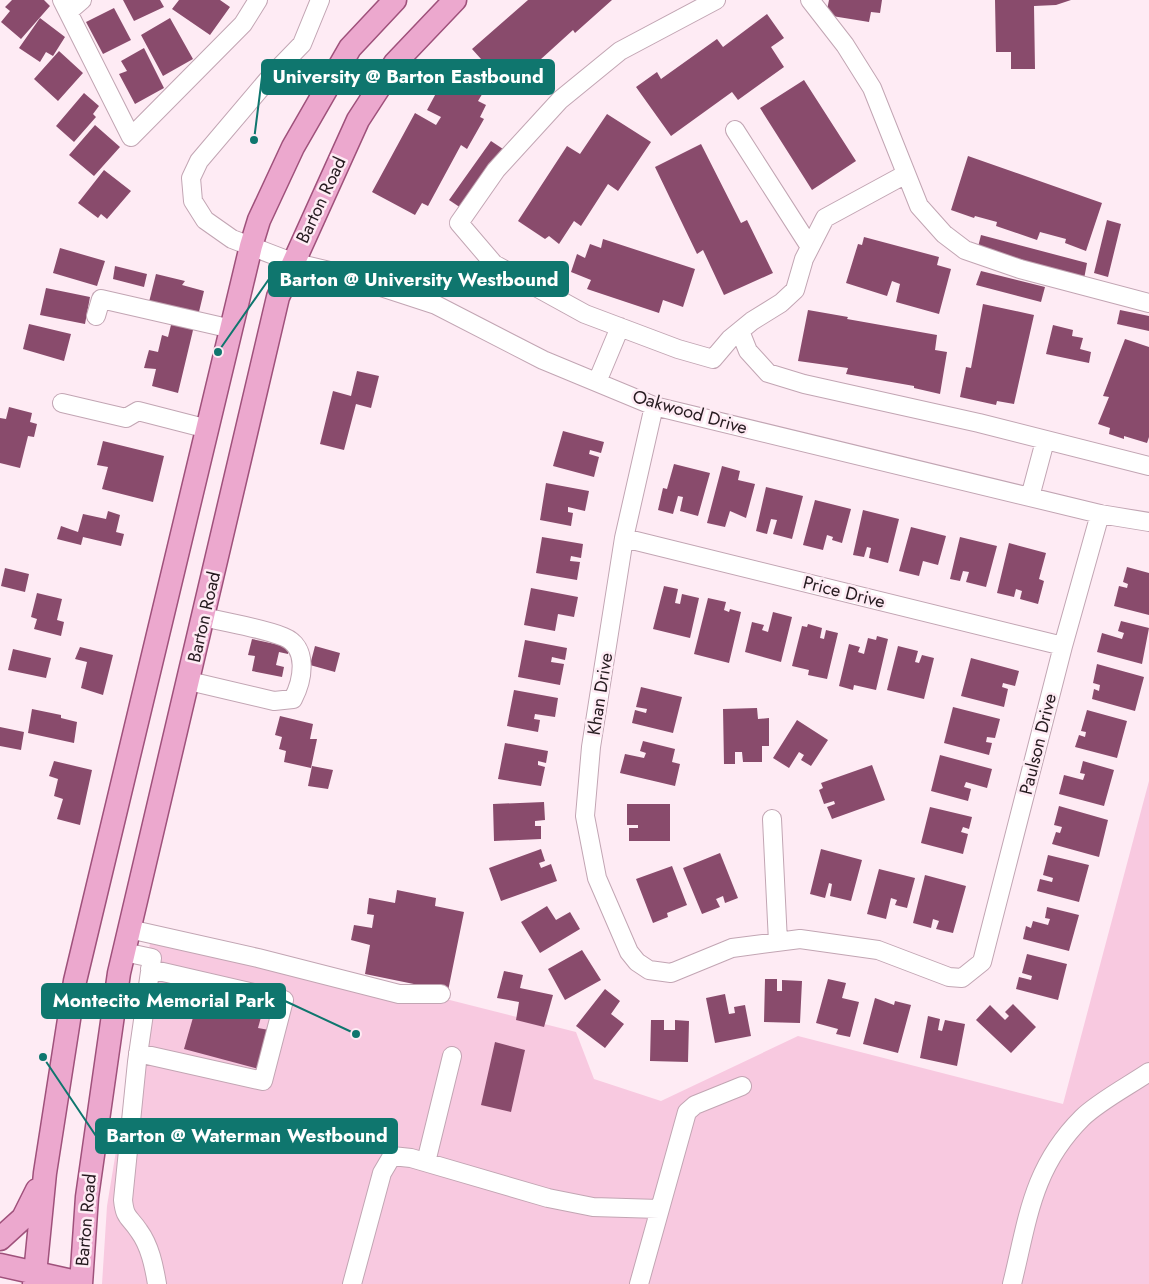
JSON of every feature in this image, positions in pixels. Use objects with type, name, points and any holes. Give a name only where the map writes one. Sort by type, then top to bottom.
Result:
[{"type":"main road","points":[[34,1278],[45,1173],[75,981],[251,246],[259,220],[293,146],[350,48],[395,0]]},
{"type":"main road","name":"Barton Road","points":[[83,1284],[91,1170],[124,952],[278,297],[292,262],[358,120],[395,64],[455,0]]},
{"type":"main road","points":[[0,1239],[23,1218],[45,1173]]},
{"type":"main road","points":[[0,1265],[34,1278],[83,1284]]},
{"type":"street","points":[[82,0],[65,6],[132,137],[243,24],[258,0]]},
{"type":"street","name":"Oakwood Drive","points":[[320,0],[302,44],[271,76],[199,161],[191,178],[193,201],[204,220],[232,239],[292,262],[338,273],[436,305],[543,360],[654,406],[1100,514],[1149,522]]},
{"type":"street","points":[[716,0],[620,51],[560,100],[496,170],[460,224],[494,264],[585,314],[620,328],[713,359],[740,331],[781,303],[795,290],[810,247],[824,218],[906,174]]},
{"type":"street","points":[[810,0],[845,45],[872,88],[919,206],[944,234],[965,250],[1020,269],[1149,303]]},
{"type":"street","points":[[735,130],[810,247]]},
{"type":"street","points":[[96,316],[101,299],[232,329]]},
{"type":"street","points":[[597,382],[620,328]]},
{"type":"street","points":[[740,331],[748,351],[768,373],[804,384],[1149,466]]},
{"type":"street","points":[[62,403],[126,418],[138,411],[208,429]]},
{"type":"street","name":"Khan Drive","points":[[654,406],[624,538],[591,746],[585,816],[597,878],[629,952],[637,962],[649,970],[671,973],[732,948],[778,942]]},
{"type":"street","points":[[1030,497],[1045,440]]},
{"type":"street","name":"Paulson Drive","points":[[778,942],[800,940],[878,950],[949,977],[962,978],[982,962],[987,950],[988,936],[1063,646],[1100,514]]},
{"type":"street","name":"Price Drive","points":[[624,538],[1063,646]]},
{"type":"street","points":[[189,681],[274,701],[286,701],[293,699],[302,675],[302,661],[298,648],[286,637],[204,617]]},
{"type":"street","points":[[772,819],[778,942]]},
{"type":"street","points":[[130,929],[399,994],[441,994]]},
{"type":"street","points":[[124,952],[152,958],[138,1053],[123,1200],[125,1215],[139,1231],[148,1250],[157,1284]]},
{"type":"street","points":[[138,1053],[263,1081],[284,1000],[150,969]]},
{"type":"street","points":[[426,1162],[452,1056]]},
{"type":"street","points":[[1012,1284],[1037,1182],[1050,1157],[1083,1116],[1149,1072]]},
{"type":"street","points":[[638,1284],[687,1112],[695,1105],[742,1086]]},
{"type":"street","points":[[352,1284],[382,1173],[392,1156],[426,1162],[548,1198],[593,1207],[658,1209]]},
{"type":"shaded area","points":[[1149,781],[1149,1284],[102,1284],[107,1206],[153,925],[576,1032],[594,1079],[661,1101],[798,1036],[1063,1104]]},
{"type":"building","points":[[12,0],[44,0],[50,6],[21,39],[1,22],[10,11],[5,7]]},
{"type":"building","points":[[123,0],[160,0],[164,7],[134,21]]},
{"type":"building","points":[[179,0],[220,0],[230,7],[210,35],[172,9]]},
{"type":"building","points":[[528,0],[612,0],[575,33],[573,30],[508,89],[472,49]]},
{"type":"building","points":[[829,0],[882,0],[880,13],[871,12],[869,22],[826,15]]},
{"type":"building","points":[[995,0],[1071,0],[1056,5],[1034,6],[1035,69],[1011,69],[1011,52],[996,52]]},
{"type":"building","points":[[114,8],[131,40],[103,54],[86,22]]},
{"type":"building","points":[[767,14],[784,38],[771,47],[784,67],[738,100],[732,92],[671,136],[636,87],[657,72],[661,79],[717,39],[723,47]]},
{"type":"building","points":[[40,18],[65,37],[53,56],[46,52],[40,62],[19,48]]},
{"type":"building","points":[[170,18],[193,59],[163,76],[141,35]]},
{"type":"building","points":[[144,48],[164,88],[135,104],[119,74],[127,71],[121,61]]},
{"type":"building","points":[[59,51],[83,73],[58,101],[34,79]]},
{"type":"building","points":[[448,71],[484,91],[478,101],[486,105],[480,117],[484,119],[467,149],[461,145],[428,206],[422,203],[415,215],[372,192],[415,113],[436,125],[441,117],[427,110]]},
{"type":"building","points":[[804,80],[856,161],[812,190],[760,108]]},
{"type":"building","points":[[84,93],[99,106],[93,114],[96,117],[74,142],[56,126]]},
{"type":"building","points":[[607,114],[651,142],[618,191],[608,184],[581,226],[574,221],[559,244],[549,236],[545,239],[518,221],[567,146],[580,154]]},
{"type":"building","points":[[95,125],[120,147],[94,176],[69,155]]},
{"type":"building","points":[[491,141],[503,149],[461,208],[449,200]]},
{"type":"building","points":[[701,144],[741,223],[747,220],[773,273],[724,295],[703,250],[697,254],[655,167]]},
{"type":"building","points":[[968,156],[1102,203],[1086,251],[1065,243],[1066,239],[1040,232],[1037,240],[996,226],[997,222],[975,216],[974,218],[951,210]]},
{"type":"building","points":[[104,170],[131,191],[107,219],[101,214],[98,218],[78,203]]},
{"type":"building","points":[[1107,220],[1121,224],[1108,277],[1094,273]]},
{"type":"building","points":[[981,235],[1087,263],[1084,279],[977,251]]},
{"type":"building","points":[[864,237],[939,257],[937,265],[951,269],[939,314],[896,302],[900,284],[892,281],[887,296],[846,283],[858,244],[862,245]]},
{"type":"building","points":[[603,239],[695,269],[683,307],[663,300],[659,313],[587,289],[591,280],[571,272],[577,254],[585,258],[590,244],[601,248]]},
{"type":"building","points":[[60,248],[105,261],[97,286],[53,273]]},
{"type":"building","points":[[115,266],[147,274],[144,287],[113,279]]},
{"type":"building","points":[[981,271],[1045,287],[1041,302],[976,285]]},
{"type":"building","points":[[156,274],[185,281],[182,285],[204,291],[198,316],[149,302]]},
{"type":"building","points":[[46,288],[90,297],[85,324],[40,315]]},
{"type":"building","points":[[983,304],[1034,315],[1014,404],[997,401],[996,405],[960,397],[966,367],[971,368]]},
{"type":"building","points":[[808,310],[937,335],[935,350],[947,352],[940,394],[914,388],[914,386],[846,374],[848,368],[798,361]]},
{"type":"building","points":[[1120,310],[1149,316],[1149,331],[1117,324]]},
{"type":"building","points":[[172,321],[194,326],[178,393],[152,386],[156,369],[144,368],[149,350],[158,352],[162,335],[168,337]]},
{"type":"building","points":[[29,324],[71,334],[64,361],[23,349]]},
{"type":"building","points":[[1053,325],[1073,330],[1072,336],[1083,338],[1080,349],[1091,352],[1089,363],[1046,354]]},
{"type":"building","points":[[1125,339],[1149,347],[1149,437],[1147,443],[1124,436],[1124,439],[1109,434],[1110,428],[1098,424],[1109,397],[1103,396]]},
{"type":"building","points":[[357,371],[379,376],[371,408],[356,404],[344,450],[320,444],[333,391],[351,396]]},
{"type":"building","points":[[9,407],[32,413],[30,422],[37,424],[34,437],[28,436],[20,468],[0,463],[0,418],[6,419]]},
{"type":"building","points":[[563,431],[604,442],[601,453],[590,450],[589,454],[599,457],[594,477],[553,466]]},
{"type":"building","points":[[103,441],[164,456],[153,502],[102,489],[108,467],[97,465]]},
{"type":"building","points":[[674,464],[710,473],[698,516],[680,511],[683,497],[678,496],[673,514],[658,510],[663,488],[667,489]]},
{"type":"building","points":[[722,466],[740,471],[738,480],[755,484],[746,518],[730,511],[725,527],[707,523]]},
{"type":"building","points":[[546,483],[589,491],[585,511],[568,507],[568,512],[573,513],[571,526],[540,520]]},
{"type":"building","points":[[766,487],[803,496],[792,539],[773,534],[777,520],[771,519],[767,534],[756,531]]},
{"type":"building","points":[[815,500],[851,509],[842,543],[832,540],[833,537],[827,535],[823,550],[803,545]]},
{"type":"building","points":[[863,510],[899,519],[888,563],[869,558],[871,548],[867,547],[864,557],[853,555]]},
{"type":"building","points":[[108,511],[120,515],[116,532],[124,534],[121,546],[83,537],[81,545],[57,539],[61,526],[78,532],[83,514],[106,519]]},
{"type":"building","points":[[911,527],[946,536],[938,565],[923,561],[919,576],[899,571]]},
{"type":"building","points":[[542,537],[583,544],[581,558],[571,556],[570,561],[580,562],[577,580],[536,573]]},
{"type":"building","points":[[960,537],[997,546],[986,587],[966,582],[969,572],[963,571],[960,581],[950,579]]},
{"type":"building","points":[[1009,543],[1046,553],[1039,579],[1044,581],[1038,604],[1020,599],[1022,591],[1016,589],[1014,597],[997,593]]},
{"type":"building","points":[[1127,567],[1149,573],[1149,615],[1114,606],[1119,586],[1127,588],[1128,584],[1123,582]]},
{"type":"building","points":[[5,568],[29,574],[25,592],[1,586]]},
{"type":"building","points":[[664,586],[678,589],[675,603],[680,604],[682,594],[699,598],[690,638],[653,629]]},
{"type":"building","points":[[531,588],[578,597],[574,617],[558,614],[555,631],[524,625]]},
{"type":"building","points":[[37,593],[62,599],[57,620],[64,622],[61,636],[34,629],[37,619],[31,617]]},
{"type":"building","points":[[708,598],[726,602],[724,610],[729,612],[730,609],[741,612],[729,663],[694,654]]},
{"type":"building","points":[[773,612],[792,617],[781,662],[745,652],[752,622],[764,625],[762,630],[768,632]]},
{"type":"building","points":[[1121,621],[1149,628],[1142,664],[1097,652],[1102,633],[1122,639],[1124,633],[1118,631]]},
{"type":"building","points":[[808,624],[822,628],[820,638],[824,639],[826,630],[838,633],[827,679],[808,675],[809,670],[792,666],[802,626],[807,627]]},
{"type":"building","points":[[877,636],[888,639],[876,690],[854,685],[853,690],[839,686],[849,644],[860,647],[858,652],[864,654],[868,638],[876,640]]},
{"type":"building","points":[[252,639],[289,647],[288,654],[279,652],[276,665],[284,667],[282,677],[252,671],[255,656],[248,655]]},
{"type":"building","points":[[525,640],[567,648],[565,660],[552,657],[551,662],[564,664],[560,685],[518,677]]},
{"type":"building","points":[[315,646],[340,653],[335,672],[310,665]]},
{"type":"building","points":[[898,646],[918,651],[915,662],[919,663],[922,655],[934,658],[924,699],[887,690]]},
{"type":"building","points":[[80,647],[113,655],[103,695],[81,688],[87,662],[75,659]]},
{"type":"building","points":[[13,649],[51,658],[46,678],[8,670]]},
{"type":"building","points":[[971,658],[1019,671],[1015,686],[1003,683],[1002,687],[1008,689],[1004,707],[961,696]]},
{"type":"building","points":[[1097,664],[1144,677],[1135,711],[1092,699],[1094,689],[1099,691],[1100,685],[1093,683]]},
{"type":"building","points":[[641,687],[682,697],[673,733],[632,723],[635,710],[646,713],[647,709],[636,707]]},
{"type":"building","points":[[514,690],[558,698],[555,717],[535,714],[534,719],[540,720],[538,732],[507,726]]},
{"type":"building","points":[[953,707],[1000,719],[995,738],[987,737],[986,742],[992,743],[989,755],[944,743]]},
{"type":"building","points":[[757,708],[758,719],[769,718],[769,746],[762,746],[762,762],[743,762],[742,752],[735,752],[735,764],[724,764],[723,709]]},
{"type":"building","points":[[32,709],[61,715],[61,718],[77,722],[74,743],[28,733]]},
{"type":"building","points":[[1087,710],[1127,721],[1117,758],[1075,747],[1079,735],[1085,737],[1086,732],[1081,731]]},
{"type":"building","points":[[280,716],[313,724],[310,739],[317,739],[311,768],[284,762],[286,751],[279,749],[282,737],[275,735]]},
{"type":"building","points":[[797,720],[828,740],[811,766],[801,760],[804,755],[799,752],[789,768],[773,758]]},
{"type":"building","points":[[0,727],[24,732],[21,750],[0,746]]},
{"type":"building","points":[[643,741],[675,749],[672,762],[680,764],[675,786],[620,773],[625,754],[644,758],[646,753],[640,751]]},
{"type":"building","points":[[505,743],[548,751],[546,763],[538,761],[538,765],[545,767],[541,786],[498,779]]},
{"type":"building","points":[[940,755],[992,769],[987,788],[966,782],[964,787],[971,789],[968,801],[931,791]]},
{"type":"building","points":[[54,761],[92,770],[80,825],[57,819],[63,799],[54,796],[58,779],[49,776]]},
{"type":"building","points":[[1083,761],[1114,770],[1104,806],[1059,794],[1064,775],[1083,780],[1085,774],[1080,773]]},
{"type":"building","points":[[872,765],[885,800],[832,819],[827,807],[835,804],[834,801],[824,804],[819,790],[823,788],[821,783]]},
{"type":"building","points":[[312,766],[333,770],[328,789],[308,786]]},
{"type":"building","points":[[544,802],[545,820],[535,821],[535,826],[541,826],[541,839],[494,841],[493,804]]},
{"type":"building","points":[[627,804],[670,804],[670,841],[629,841],[629,828],[638,828],[638,825],[627,825]]},
{"type":"building","points":[[1059,806],[1108,820],[1099,857],[1052,844],[1056,832],[1060,833],[1062,827],[1054,825]]},
{"type":"building","points":[[930,807],[972,817],[969,829],[963,827],[961,832],[968,834],[963,854],[921,843]]},
{"type":"building","points":[[541,849],[545,861],[539,863],[541,868],[551,864],[557,881],[501,901],[489,868]]},
{"type":"building","points":[[821,849],[862,860],[851,901],[830,896],[832,884],[829,883],[825,898],[810,894]]},
{"type":"building","points":[[720,853],[738,898],[725,903],[723,896],[716,899],[720,907],[702,914],[683,868]]},
{"type":"building","points":[[1048,855],[1089,865],[1079,902],[1037,891],[1040,879],[1052,882],[1053,878],[1043,875]]},
{"type":"building","points":[[672,866],[687,905],[667,913],[668,917],[653,923],[636,879]]},
{"type":"building","points":[[879,869],[915,878],[907,908],[895,905],[897,900],[891,898],[886,919],[867,914]]},
{"type":"building","points":[[925,875],[966,886],[953,933],[936,929],[939,921],[933,919],[931,928],[913,923]]},
{"type":"building","points":[[397,890],[436,898],[435,906],[464,912],[448,991],[365,974],[370,945],[351,940],[354,925],[372,928],[374,915],[367,914],[369,898],[395,903]]},
{"type":"building","points":[[547,906],[556,920],[570,912],[580,929],[540,953],[521,922]]},
{"type":"building","points":[[1047,907],[1079,915],[1069,951],[1023,939],[1026,926],[1031,928],[1033,921],[1048,925],[1050,919],[1045,918]]},
{"type":"building","points":[[582,950],[601,980],[565,1000],[548,969]]},
{"type":"building","points":[[1027,954],[1067,964],[1058,1000],[1016,989],[1019,977],[1031,980],[1032,976],[1022,973]]},
{"type":"building","points":[[504,971],[523,975],[520,988],[553,995],[544,1027],[516,1020],[519,1002],[497,998]]},
{"type":"building","points":[[765,979],[777,979],[777,991],[782,991],[782,980],[802,981],[800,1023],[764,1022]]},
{"type":"building","points":[[828,979],[846,983],[842,998],[859,1002],[850,1037],[836,1034],[838,1029],[816,1023]]},
{"type":"building","points":[[605,989],[620,1001],[611,1014],[624,1024],[605,1048],[576,1026]]},
{"type":"building","points":[[200,993],[263,1010],[258,1028],[269,1030],[259,1069],[184,1049]]},
{"type":"building","points":[[725,994],[729,1014],[735,1013],[734,1007],[745,1005],[751,1036],[715,1043],[706,998]]},
{"type":"building","points":[[875,998],[894,1005],[895,1001],[911,1005],[898,1053],[863,1044]]},
{"type":"building","points":[[1013,1004],[1036,1027],[1011,1053],[976,1020],[990,1005],[1005,1020],[1009,1016],[1005,1012]]},
{"type":"building","points":[[928,1016],[940,1019],[938,1030],[942,1031],[945,1020],[965,1024],[957,1066],[920,1058]]},
{"type":"building","points":[[651,1020],[664,1020],[664,1030],[675,1030],[675,1020],[689,1021],[688,1062],[650,1061]]},
{"type":"building","points":[[495,1042],[525,1050],[511,1112],[481,1105]]},
{"type":"place","name":"University @ Barton Eastbound","points":[[254,140]]},
{"type":"place","name":"Barton @ University Westbound","points":[[218,352]]},
{"type":"place","name":"Montecito Memorial Park","points":[[356,1034]]},
{"type":"place","name":"Barton @ Waterman Westbound","points":[[43,1057]]}]
